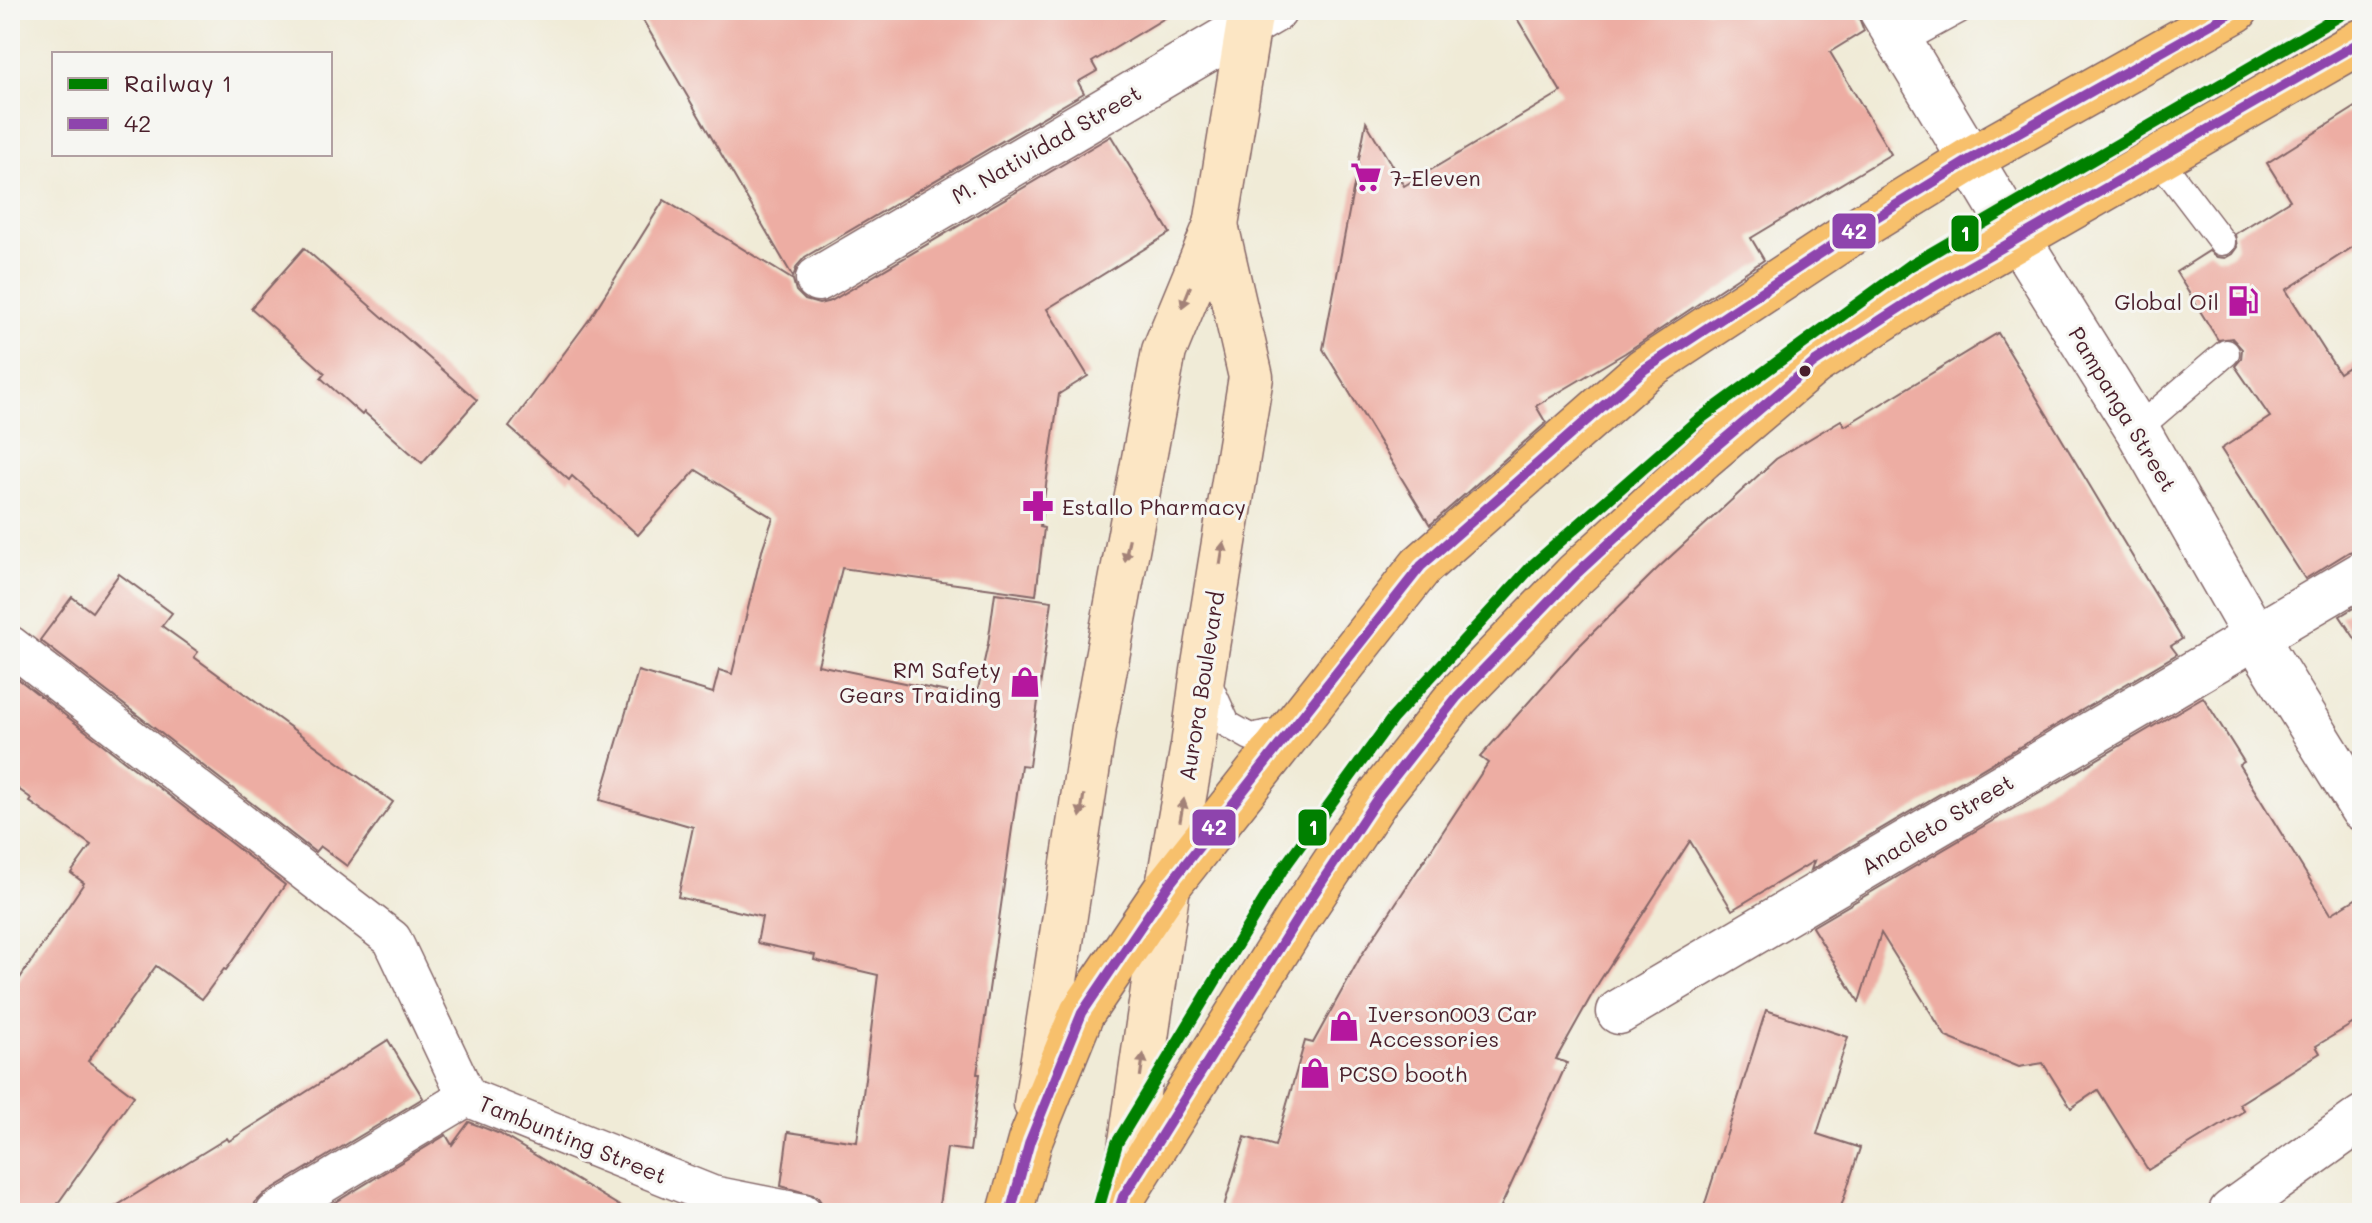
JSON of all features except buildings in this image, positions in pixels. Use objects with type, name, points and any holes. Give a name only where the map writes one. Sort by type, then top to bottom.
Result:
[{"type":"main road","points":[[1010,1213],[1030,1141],[1082,1013],[1168,886],[1421,566],[1645,369],[1862,226],[1971,159],[2222,14]]},
{"type":"main road","name":"Aurora Boulevard","points":[[1030,1141],[1094,727],[1164,351],[1216,225],[1258,15]]},
{"type":"main road","points":[[1121,1205],[1299,916],[1379,796],[1457,697],[1575,575],[1702,458],[1814,363],[1921,294],[2362,41]]},
{"type":"main road","name":"Aurora Boulevard","points":[[1121,1205],[1168,886],[1251,377],[1216,225]]},
{"type":"street","name":"M. Natividad Street","points":[[818,279],[1258,15]]},
{"type":"street","name":"Pampanga Street","points":[[1890,26],[2137,429],[2256,638],[2362,809]]},
{"type":"street","name":"Anacleto Street","points":[[1619,1012],[2362,574]]},
{"type":"street","points":[[10,645],[392,939],[467,1097]]},
{"type":"street","name":"Tambunting Street","points":[[275,1213],[467,1097],[712,1195],[803,1213]]},
{"type":"street","points":[[2230,1212],[2362,1118]]},
{"type":"lane","points":[[1890,26],[1959,10]]},
{"type":"lane","points":[[2158,158],[2222,242]]},
{"type":"lane","points":[[2137,429],[2226,353]]},
{"type":"lane","points":[[1203,671],[1227,724],[1250,737],[1292,729]]},
{"type":"rail line","name":"1","points":[[1097,1213],[1117,1143],[1282,870],[1392,719],[1533,565],[1697,421],[1911,265],[2349,10]]},
{"type":"transit line","name":"42","points":[[1010,1213],[1030,1141],[1082,1013],[1168,886],[1421,566],[1645,369],[1862,226],[1971,159],[2236,10]]},
{"type":"transit line","name":"42","points":[[1118,1213],[1123,1197],[1299,916],[1379,796],[1457,697],[1575,575],[1702,458],[1814,363],[1921,294],[2362,41]]},
{"type":"place","name":"7-Eleven","points":[[1366,177]]},
{"type":"place","name":"Global Oil","points":[[2243,301]]},
{"type":"place","name":"Estallo Pharmacy","points":[[1038,506]]},
{"type":"place","name":"RM Safety Gears Traiding","points":[[1025,682]]},
{"type":"place","name":"Iverson003 Car Accessories","points":[[1344,1026]]},
{"type":"place","name":"PCSO booth","points":[[1315,1073]]}]
